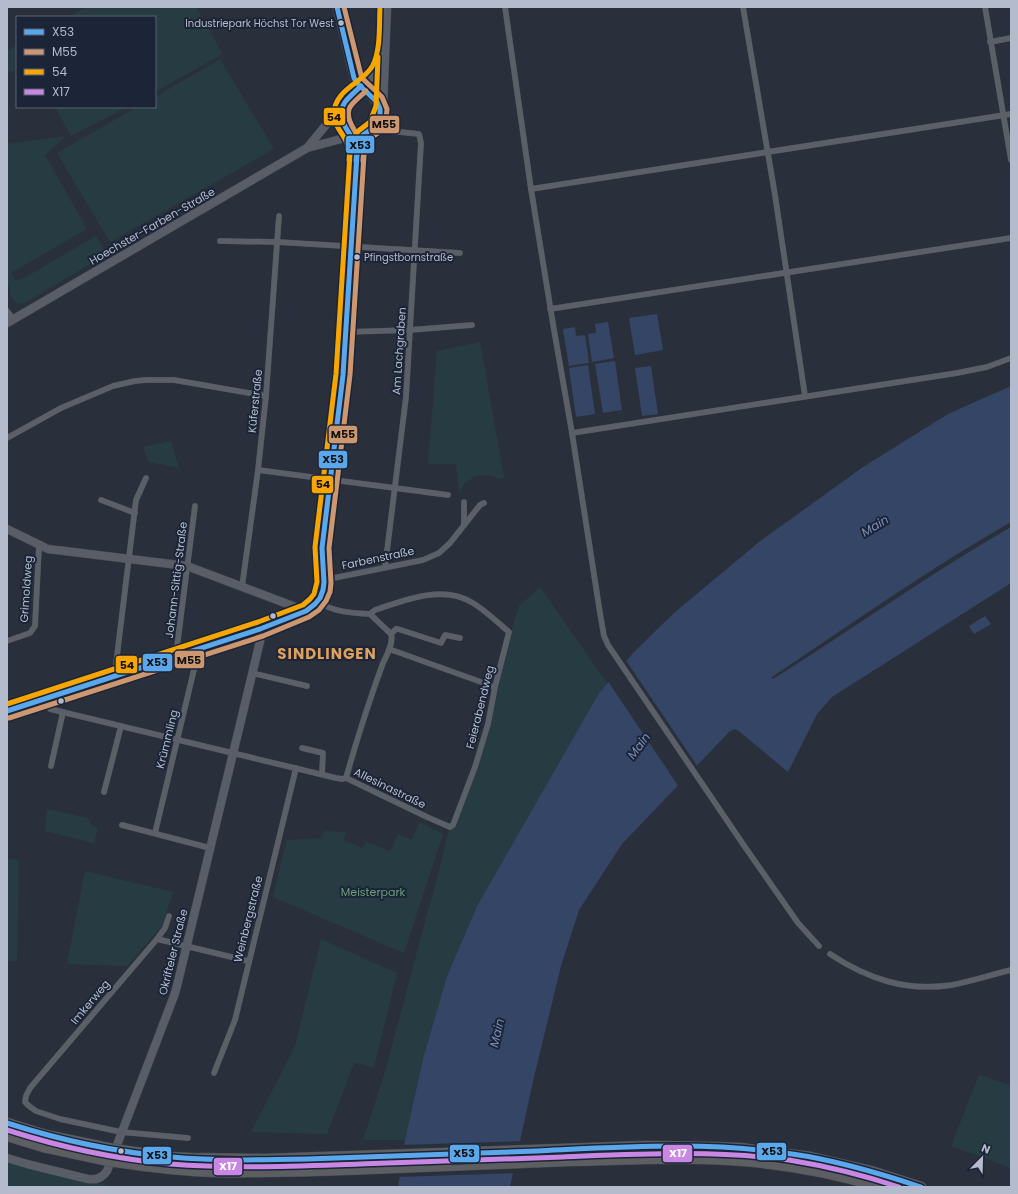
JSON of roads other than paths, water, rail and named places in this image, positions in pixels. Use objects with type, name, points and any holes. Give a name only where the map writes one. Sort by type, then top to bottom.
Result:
[{"type":"highway","points":[[7,1123],[46,1135],[108,1148],[170,1157],[203,1159],[326,1158],[647,1146],[740,1148],[811,1157],[857,1167],[921,1187]]},
{"type":"highway","points":[[7,1136],[43,1147],[104,1160],[169,1169],[215,1172],[324,1170],[596,1160],[703,1159],[765,1163],[824,1173],[880,1187]]},
{"type":"street","points":[[337,7],[356,81],[374,98],[380,109],[380,118]]},
{"type":"street","name":"Hoechster-Farben-Straße","points":[[10,321],[307,148],[365,134],[376,126],[383,107],[387,7]]},
{"type":"street","points":[[505,7],[531,189],[604,636],[613,652],[745,847],[798,923],[819,946]]},
{"type":"street","points":[[743,7],[775,195],[805,396]]},
{"type":"street","points":[[985,7],[1011,160]]},
{"type":"street","points":[[990,42],[1011,38]]},
{"type":"street","name":"Hoechster-Farben-Straße","points":[[307,148],[347,100],[377,71],[381,62],[386,40]]},
{"type":"street","points":[[357,152],[352,137],[345,126],[341,114],[347,100],[356,95],[361,94],[374,98]]},
{"type":"street","points":[[531,189],[1011,114]]},
{"type":"street","points":[[7,711],[260,629],[306,611],[318,602],[323,592],[324,580],[322,548],[343,375],[357,152],[365,134],[353,132],[345,126]]},
{"type":"street","name":"Am Lachgraben","points":[[376,126],[381,130],[419,134],[421,142],[406,397],[385,568]]},
{"type":"street","name":"Küferstraße","points":[[242,587],[258,470],[266,396],[280,216]]},
{"type":"street","points":[[550,308],[1011,238]]},
{"type":"street","points":[[220,241],[277,242],[460,253]]},
{"type":"street","points":[[7,311],[10,321]]},
{"type":"street","points":[[346,332],[410,330],[472,325]]},
{"type":"street","points":[[572,433],[964,372],[988,367],[1011,358]]},
{"type":"street","points":[[7,438],[61,408],[113,386],[135,381],[174,380],[266,396]]},
{"type":"street","points":[[258,470],[448,494]]},
{"type":"street","points":[[122,674],[116,664],[136,500],[146,478]]},
{"type":"street","points":[[101,500],[135,513]]},
{"type":"street","points":[[464,502],[464,525]]},
{"type":"street","name":"Farbenstraße","points":[[324,580],[423,560],[439,553],[450,543],[480,505],[484,503]]},
{"type":"street","name":"Johann-Sittig-Straße","points":[[178,656],[177,646],[195,506]]},
{"type":"street","points":[[7,529],[39,546],[48,549],[187,566],[306,611]]},
{"type":"street","name":"Grimoldweg","points":[[7,641],[30,633],[35,626],[39,546]]},
{"type":"street","name":"Feierabendweg","points":[[370,614],[375,610],[426,595],[446,594],[459,597],[473,603],[509,632],[495,687],[488,724],[475,767],[453,826],[448,827]]},
{"type":"street","points":[[318,602],[335,610],[349,613],[370,614],[391,634],[392,637],[346,778]]},
{"type":"street","name":"Okrifteler Straße","points":[[7,1158],[94,1180],[101,1177],[107,1171],[174,996],[234,752],[261,633],[260,629]]},
{"type":"street","points":[[391,634],[398,629],[441,643],[445,635],[460,638]]},
{"type":"street","name":"Krümmling","points":[[155,833],[197,657],[197,649]]},
{"type":"street","points":[[389,649],[495,687]]},
{"type":"street","points":[[252,673],[307,686]]},
{"type":"street","name":"Allesinastraße","points":[[44,699],[50,709],[234,752],[336,778],[346,778],[448,827]]},
{"type":"street","points":[[51,766],[63,712]]},
{"type":"street","points":[[104,792],[120,726]]},
{"type":"street","points":[[302,748],[323,753],[322,774]]},
{"type":"street","name":"Weinbergstraße","points":[[214,1073],[235,1020],[248,961],[296,768]]},
{"type":"street","points":[[122,825],[210,848]]},
{"type":"street","name":"Imkerweg","points":[[121,1132],[60,1119],[36,1111],[25,1102],[26,1096],[30,1088],[157,939],[165,928],[170,916]]},
{"type":"street","points":[[157,939],[248,961]]},
{"type":"street","points":[[830,954],[853,968],[876,978],[894,983],[922,987],[951,985],[1011,970]]},
{"type":"street","points":[[121,1132],[188,1138]]},
{"type":"water","points":[[657,314],[663,350],[635,355],[629,318]]},
{"type":"water","points":[[608,322],[614,358],[592,362],[588,334],[596,333],[595,324]]},
{"type":"water","points":[[575,327],[576,336],[585,335],[589,363],[569,366],[563,329]]},
{"type":"water","points":[[615,361],[622,410],[603,413],[595,364]]},
{"type":"water","points":[[588,365],[595,414],[576,417],[569,368]]},
{"type":"water","points":[[651,366],[658,414],[642,416],[635,368]]},
{"type":"water","name":"Main","points":[[1011,386],[1011,522],[890,597],[772,677],[772,679],[950,564],[1011,527],[1011,583],[832,697],[817,714],[788,772],[740,732],[735,729],[730,731],[622,844],[579,910],[561,966],[534,1077],[510,1187],[398,1187],[405,1140],[423,1059],[447,976],[477,906],[599,693],[634,652],[674,613],[759,542],[863,467],[948,414]]},
{"type":"water","points":[[985,616],[991,624],[974,634],[969,626]]},
{"type":"place","name":"Industriepark Höchst Tor West","points":[[341,23]]},
{"type":"place","name":"Pfingstbornstraße","points":[[357,257]]},
{"type":"district","name":"SINDLINGEN","points":[[327,654]]},
{"type":"park label","name":"Meisterpark","points":[[373,892]]}]
